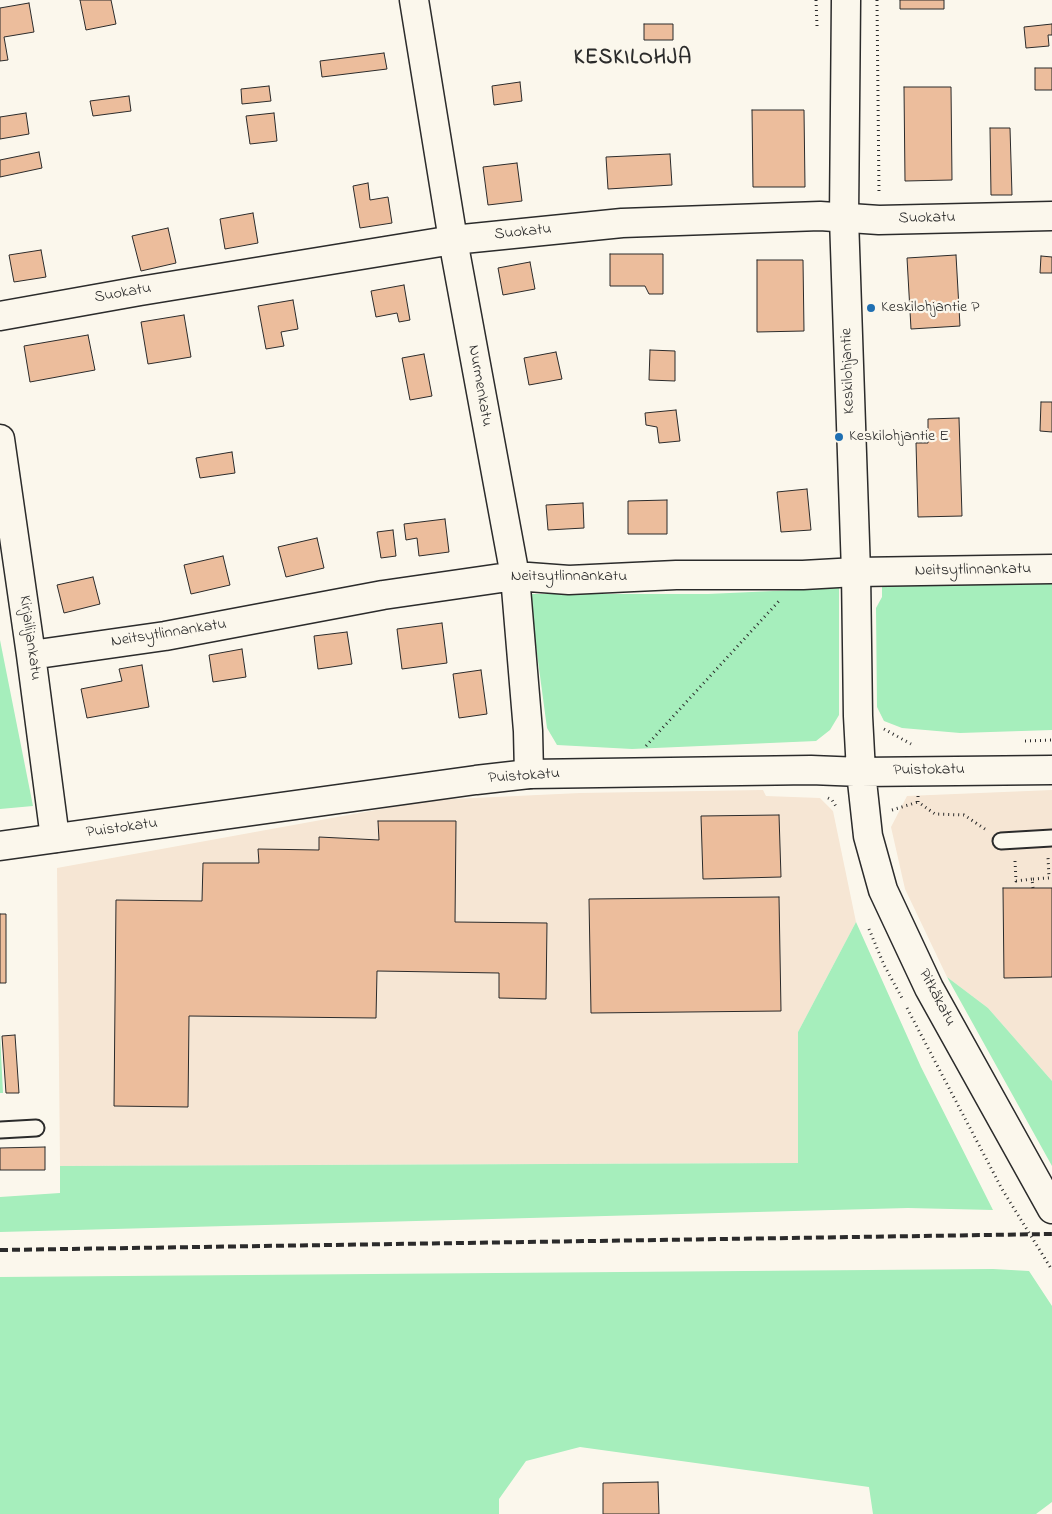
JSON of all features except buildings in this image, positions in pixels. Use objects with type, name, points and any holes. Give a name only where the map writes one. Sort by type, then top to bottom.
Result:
[{"type":"street","name":"Nurmenkatu","points":[[414,0],[453,240],[515,576],[528,731],[529,774]]},
{"type":"street","name":"Keskilohjantie","points":[[846,0],[844,218],[861,772]]},
{"type":"street","name":"Suokatu","points":[[0,316],[453,240],[622,222],[792,217],[879,220],[1052,216]]},
{"type":"street","name":"Kirjailijankatu","points":[[1,449],[31,655],[54,838]]},
{"type":"street","name":"Neitsytlinnankatu","points":[[31,655],[165,636],[383,595],[515,576],[569,580],[676,575],[803,575],[856,572],[1052,569]]},
{"type":"street","name":"Puistokatu","points":[[0,846],[529,774],[811,770],[861,772],[1052,770]]},
{"type":"street","name":"Pitkäkatu","points":[[861,772],[868,836],[883,890],[928,988],[1052,1209]]},
{"type":"lane","points":[[1001,841],[1050,838]]},
{"type":"lane","points":[[0,1130],[36,1128]]},
{"type":"path","points":[[641,753],[803,575]]},
{"type":"path","points":[[859,727],[884,729],[914,746]]},
{"type":"path","points":[[1022,742],[1052,740]]},
{"type":"path","points":[[1033,888],[1032,879],[1049,878],[1050,838]]},
{"type":"shaded area","points":[[763,790],[766,796],[820,798],[833,811],[856,922],[798,1032],[798,1163],[60,1166],[57,868],[431,800],[580,793]]},
{"type":"shaded area","points":[[1052,790],[1052,1081],[988,1008],[947,977],[905,889],[891,827],[907,796]]},
{"type":"green space","points":[[882,579],[1052,580],[1052,730],[960,733],[902,728],[884,721],[877,707],[876,608],[882,597]]},
{"type":"green space","points":[[839,588],[839,715],[830,730],[816,741],[632,749],[557,745],[547,728],[529,594],[708,594]]},
{"type":"green space","points":[[0,640],[33,806],[0,809]]},
{"type":"green space","points":[[856,922],[921,1067],[993,1210],[908,1208],[0,1232],[0,1197],[60,1193],[60,1166],[798,1163],[798,1032]]},
{"type":"green space","points":[[947,977],[988,1008],[1052,1081],[1052,1166]]},
{"type":"green space","points":[[0,1033],[3,1093],[0,1093]]},
{"type":"green space","points":[[993,1269],[1029,1271],[1052,1306],[1052,1502],[1036,1514],[873,1514],[869,1487],[580,1447],[526,1461],[499,1499],[499,1514],[0,1514],[0,1277]]},
{"type":"railway","points":[[0,1250],[1052,1234]]},
{"type":"place","name":"Keskilohjantie P","points":[[871,308]]},
{"type":"place","name":"Keskilohjantie E","points":[[839,437]]},
{"type":"district","name":"KESKILOHJA","points":[[633,60]]}]
